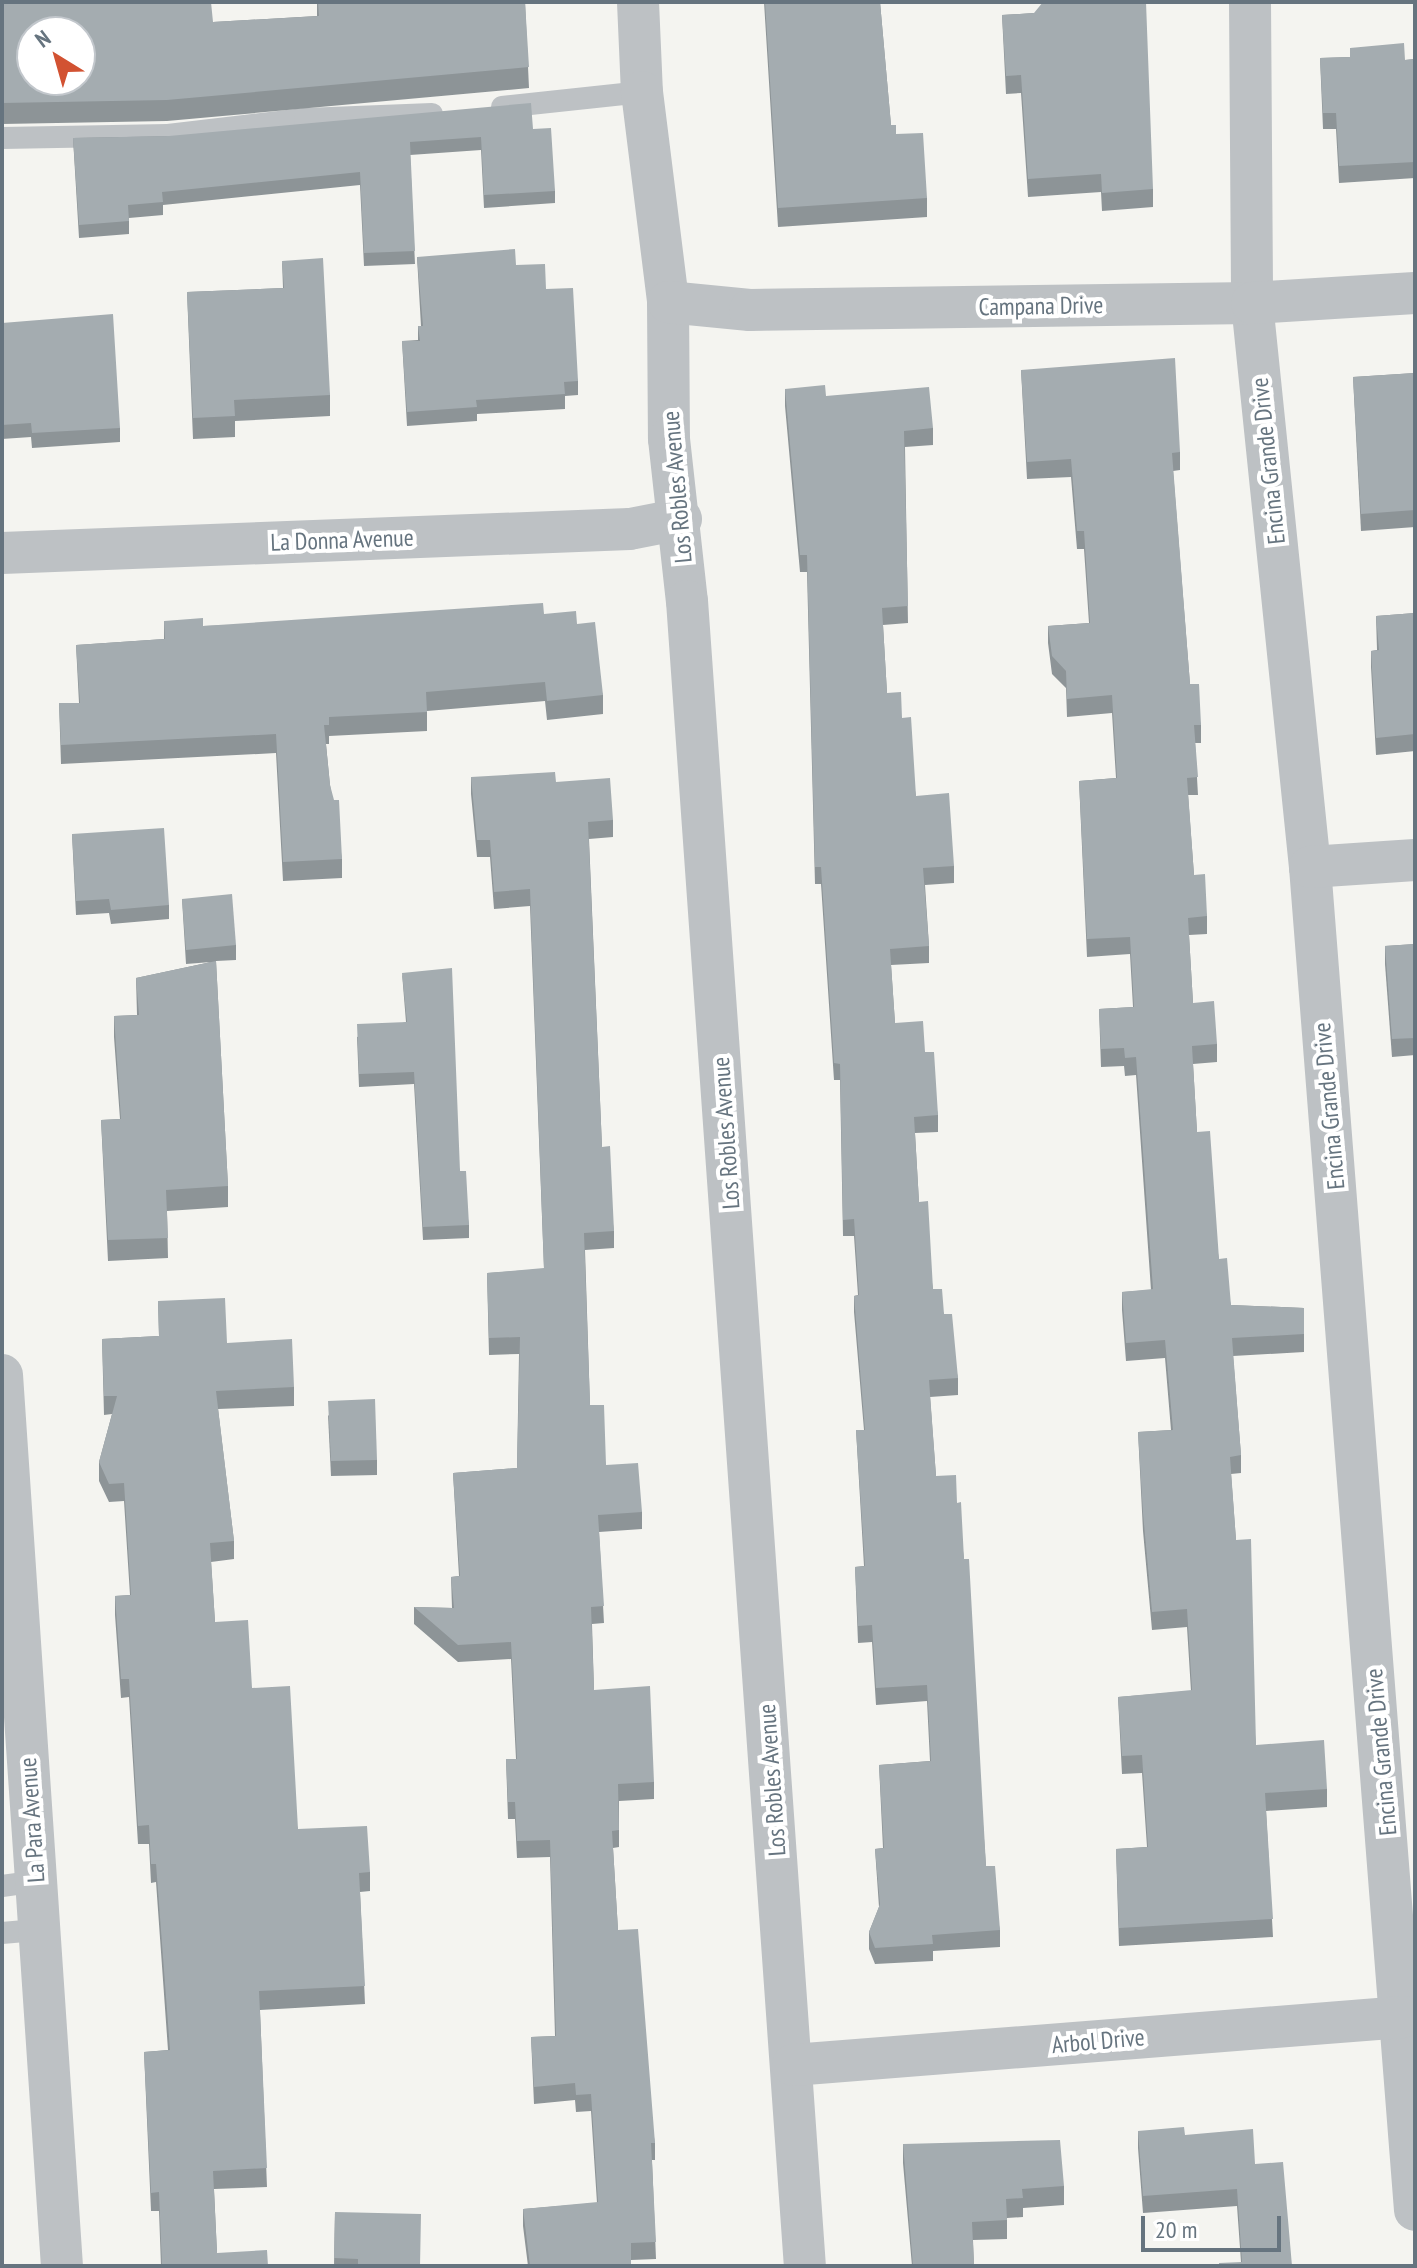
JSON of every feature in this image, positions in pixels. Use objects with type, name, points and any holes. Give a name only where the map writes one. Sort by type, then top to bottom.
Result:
[{"type":"street","name":"Los Robles Avenue","points":[[638,2],[642,92],[668,302],[669,439],[681,519],[805,2266]]},
{"type":"street","name":"Encina Grande Drive","points":[[1250,2],[1252,303],[1310,867],[1403,2017],[1415,2210]]},
{"type":"street","name":"Campana Drive","points":[[668,302],[750,310],[1252,303],[1415,293]]},
{"type":"street","name":"La Donna Avenue","points":[[2,553],[630,529],[681,519]]},
{"type":"street","points":[[1310,867],[1415,860]]},
{"type":"street","name":"La Para Avenue","points":[[2,1375],[21,1932],[62,2266]]},
{"type":"street","name":"Arbol Drive","points":[[793,2065],[1403,2017]]},
{"type":"lane","points":[[2,138],[168,135],[305,119],[465,111],[642,92]]},
{"type":"building","points":[[2,2],[211,2],[213,22],[319,16],[318,2],[525,2],[529,67],[167,100],[2,103]]},
{"type":"building","points":[[765,2],[880,2],[891,125],[896,125],[896,134],[923,133],[927,198],[778,208]]},
{"type":"building","points":[[1043,2],[1146,2],[1153,189],[1102,193],[1101,174],[1028,179],[1021,75],[1006,76],[1002,15],[1034,13]]},
{"type":"building","points":[[1404,43],[1405,60],[1415,59],[1415,162],[1339,166],[1336,113],[1323,113],[1320,58],[1350,57],[1350,48]]},
{"type":"building","points":[[531,103],[533,129],[551,128],[555,191],[484,195],[481,137],[410,142],[415,251],[364,253],[360,172],[162,192],[163,202],[128,205],[129,221],[79,225],[73,138],[169,136]]},
{"type":"building","points":[[515,249],[516,265],[545,264],[546,289],[573,288],[578,381],[564,382],[565,394],[476,400],[477,407],[407,412],[402,341],[420,341],[418,326],[423,326],[417,257]]},
{"type":"building","points":[[323,258],[330,395],[234,400],[235,416],[193,418],[187,292],[284,288],[282,261]]},
{"type":"building","points":[[113,314],[120,428],[32,433],[31,423],[2,425],[2,323]]},
{"type":"building","points":[[1175,358],[1180,452],[1172,453],[1190,684],[1199,684],[1201,725],[1194,725],[1198,777],[1187,778],[1194,875],[1205,874],[1207,916],[1188,918],[1193,1003],[1214,1001],[1217,1044],[1192,1046],[1197,1132],[1210,1131],[1219,1259],[1227,1258],[1231,1305],[1304,1308],[1304,1334],[1232,1338],[1241,1455],[1230,1457],[1236,1540],[1251,1539],[1256,1745],[1324,1740],[1327,1789],[1265,1793],[1273,1919],[1119,1928],[1116,1849],[1148,1847],[1142,1755],[1122,1756],[1118,1697],[1192,1690],[1187,1609],[1152,1612],[1138,1432],[1173,1430],[1165,1340],[1126,1343],[1122,1292],[1153,1289],[1136,1057],[1125,1058],[1124,1048],[1101,1049],[1099,1009],[1134,1007],[1130,937],[1087,939],[1079,781],[1117,778],[1112,695],[1067,699],[1066,671],[1052,656],[1048,626],[1090,623],[1084,531],[1077,531],[1071,459],[1027,462],[1021,370]]},
{"type":"building","points":[[1415,373],[1415,510],[1361,514],[1353,377]]},
{"type":"building","points":[[825,385],[826,396],[929,387],[933,428],[904,431],[908,606],[882,608],[887,693],[901,692],[902,718],[911,717],[916,796],[949,793],[954,866],[923,868],[929,946],[890,949],[895,1023],[923,1021],[925,1052],[934,1052],[938,1115],[914,1117],[919,1202],[928,1201],[933,1289],[942,1289],[944,1314],[952,1314],[958,1378],[929,1380],[936,1476],[956,1475],[957,1503],[961,1502],[964,1559],[969,1559],[986,1866],[995,1866],[1000,1930],[932,1935],[933,1944],[875,1948],[869,1932],[880,1904],[875,1849],[884,1848],[879,1765],[931,1761],[927,1685],[876,1688],[872,1625],[858,1626],[855,1567],[865,1566],[856,1430],[865,1430],[854,1296],[859,1295],[854,1219],[843,1220],[840,1064],[834,1063],[821,867],[815,867],[807,555],[800,555],[785,389]]},
{"type":"building","points":[[543,603],[544,614],[576,611],[577,624],[595,622],[603,695],[547,701],[545,682],[426,692],[427,712],[329,717],[329,725],[324,725],[330,785],[334,800],[339,800],[342,859],[283,862],[276,734],[61,745],[59,703],[80,703],[76,645],[165,639],[164,621],[203,618],[203,626]]},
{"type":"building","points":[[1415,613],[1415,734],[1376,738],[1371,651],[1379,650],[1376,616]]},
{"type":"building","points":[[555,772],[556,782],[610,778],[613,820],[588,822],[602,1147],[610,1146],[614,1231],[584,1233],[590,1405],[604,1405],[606,1465],[638,1463],[642,1512],[598,1515],[604,1606],[591,1607],[594,1690],[650,1686],[654,1782],[618,1784],[619,1830],[612,1831],[618,1930],[638,1929],[655,2143],[651,2143],[656,2242],[631,2243],[631,2266],[530,2266],[523,2209],[598,2202],[591,2094],[576,2095],[575,2083],[534,2087],[531,2037],[556,2036],[550,1840],[517,1841],[515,1802],[508,1802],[506,1759],[517,1759],[511,1642],[458,1645],[414,1607],[454,1608],[451,1577],[460,1576],[453,1473],[517,1468],[520,1337],[489,1338],[487,1273],[544,1268],[530,889],[494,892],[490,840],[477,840],[471,777]]},
{"type":"building","points":[[164,828],[169,905],[111,910],[109,899],[76,901],[72,834]]},
{"type":"building","points":[[232,894],[236,945],[186,950],[182,899]]},
{"type":"building","points":[[1415,944],[1415,1038],[1392,1039],[1385,946]]},
{"type":"building","points":[[216,961],[228,1186],[166,1190],[168,1238],[108,1240],[101,1120],[121,1119],[114,1016],[139,1015],[136,978]]},
{"type":"building","points":[[452,968],[460,1171],[466,1171],[469,1225],[423,1227],[414,1072],[359,1074],[357,1024],[407,1022],[402,973]]},
{"type":"building","points":[[225,1298],[227,1343],[292,1339],[294,1387],[216,1391],[234,1541],[210,1543],[215,1622],[248,1620],[252,1688],[290,1686],[298,1829],[367,1826],[370,1872],[359,1873],[365,1986],[259,1991],[267,2168],[213,2171],[217,2253],[267,2250],[268,2266],[162,2266],[159,2192],[151,2193],[144,2052],[170,2050],[156,1864],[151,1864],[149,1825],[138,1826],[129,1679],[121,1679],[115,1596],[131,1595],[124,1483],[109,1484],[99,1462],[117,1396],[104,1396],[102,1339],[159,1336],[158,1301]]},
{"type":"building","points":[[375,1399],[377,1460],[331,1461],[328,1401]]},
{"type":"building","points":[[1184,2127],[1185,2135],[1253,2129],[1255,2164],[1283,2162],[1292,2266],[1219,2266],[1219,2263],[1242,2262],[1237,2189],[1143,2196],[1138,2131]]},
{"type":"building","points":[[1060,2140],[1064,2186],[1022,2189],[1023,2198],[1006,2199],[1007,2220],[972,2222],[974,2266],[913,2266],[903,2144]]},
{"type":"building","points":[[335,2212],[421,2214],[420,2266],[358,2266],[358,2259],[334,2258]]}]
